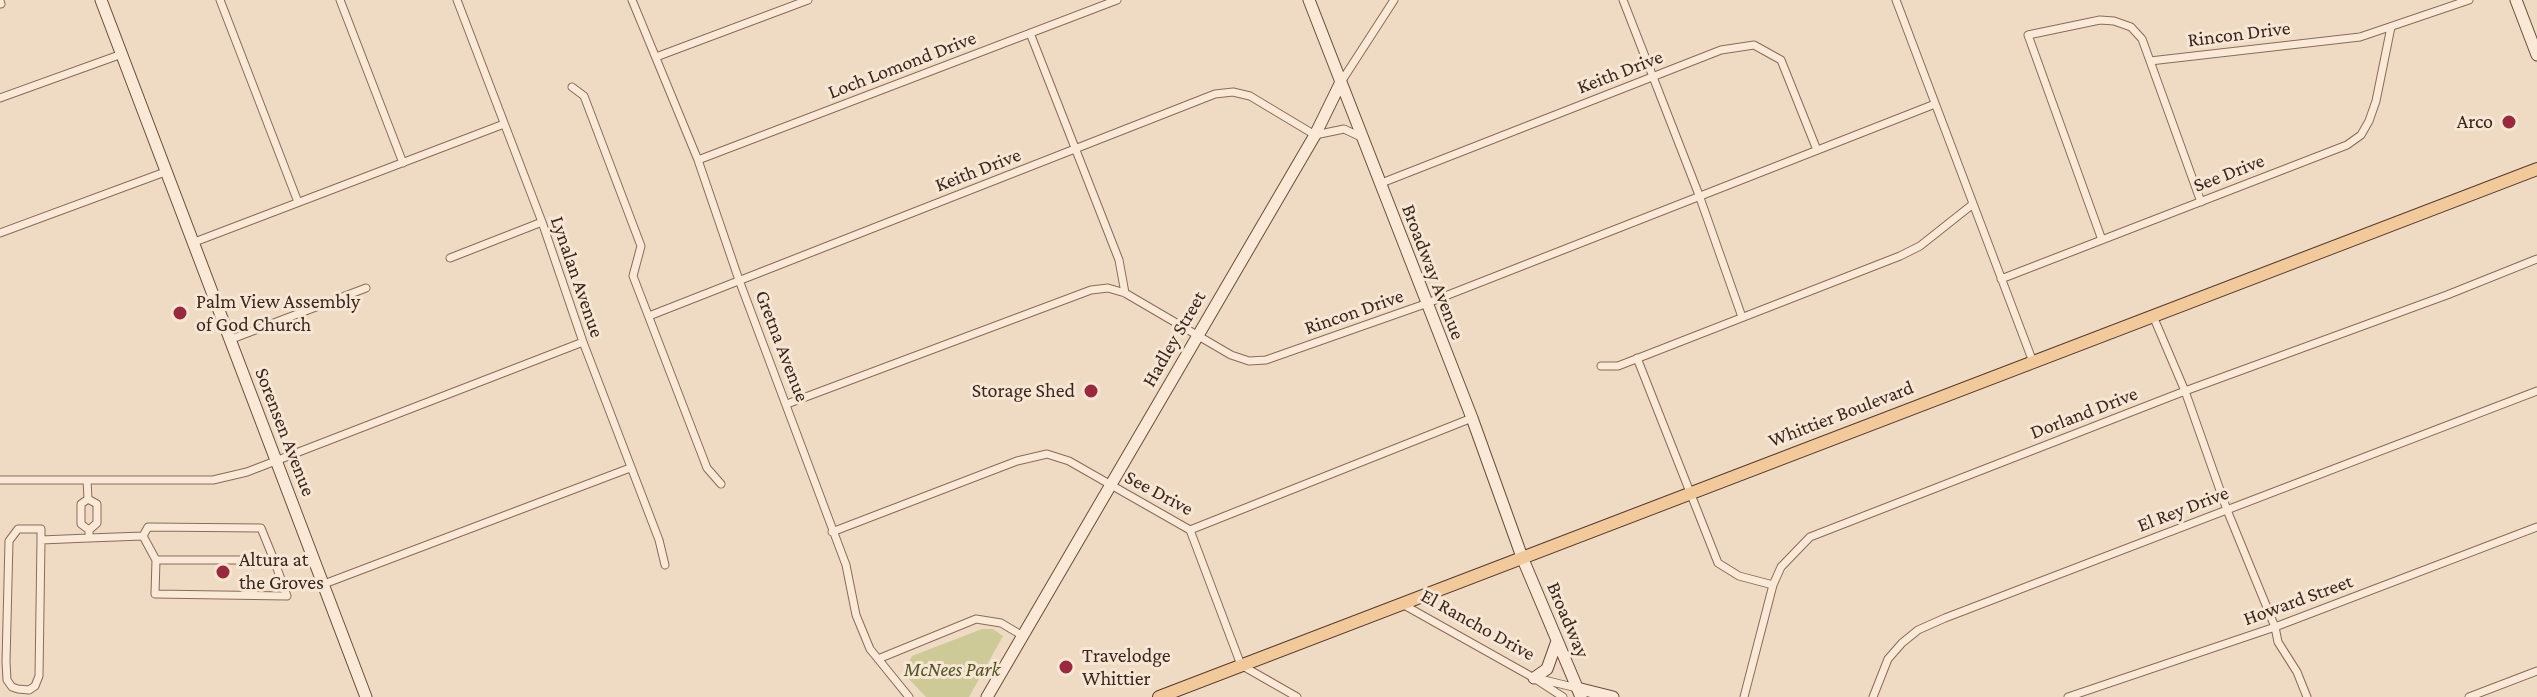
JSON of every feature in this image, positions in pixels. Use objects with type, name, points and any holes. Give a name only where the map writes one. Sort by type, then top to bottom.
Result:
[{"type":"main road","name":"Whittier Boulevard","points":[[1159,697],[2537,169]]},
{"type":"street","name":"Sorensen Avenue","points":[[101,0],[366,697]]},
{"type":"street","points":[[220,0],[298,202]]},
{"type":"street","points":[[340,0],[403,163]]},
{"type":"street","name":"Lynalan Avenue","points":[[457,0],[542,222],[583,342],[659,540],[665,565]]},
{"type":"street","name":"Gretna Avenue","points":[[632,0],[698,160],[739,280],[846,565],[856,615],[870,649],[909,697]]},
{"type":"street","points":[[656,57],[808,0]]},
{"type":"street","name":"Loch Lomond Drive","points":[[698,160],[1117,0]]},
{"type":"street","name":"Broadway Avenue","points":[[1309,0],[1472,418],[1522,557]]},
{"type":"street","name":"Hadley Street","points":[[987,697],[1315,135],[1340,84],[1394,0]]},
{"type":"street","points":[[1623,0],[1699,195],[1742,317]]},
{"type":"street","points":[[1896,0],[2033,362]]},
{"type":"street","name":"Rincon Drive","points":[[2150,61],[2360,37],[2469,0]]},
{"type":"street","points":[[2516,0],[2537,55]]},
{"type":"street","points":[[2102,240],[2028,35],[2100,20],[2131,27],[2142,39],[2201,202]]},
{"type":"street","name":"See Drive","points":[[2001,279],[2347,145],[2361,135],[2376,101],[2391,27]]},
{"type":"street","points":[[1030,33],[1119,260],[1125,293]]},
{"type":"street","name":"Keith Drive","points":[[1379,184],[1721,50],[1754,45],[1781,60],[1791,78],[1817,150]]},
{"type":"street","points":[[0,98],[122,54]]},
{"type":"street","points":[[572,87],[584,96],[641,246],[633,276],[707,468],[721,484]]},
{"type":"street","name":"Keith Drive","points":[[649,316],[1215,94],[1233,92],[1250,96],[1315,135]]},
{"type":"street","name":"Rincon Drive","points":[[787,404],[1075,295],[1108,288],[1125,293],[1231,355],[1249,361],[1266,360],[1425,304],[1935,104]]},
{"type":"street","points":[[192,243],[504,124]]},
{"type":"street","points":[[1315,135],[1344,129],[1361,137]]},
{"type":"street","points":[[0,233],[165,172]]},
{"type":"street","points":[[1601,366],[1618,366],[1900,256],[1920,246],[1973,204]]},
{"type":"street","points":[[450,258],[542,222]]},
{"type":"street","name":"Dorland Drive","points":[[1744,697],[1773,585],[1781,567],[1810,537],[2185,391],[2537,259]]},
{"type":"street","points":[[229,340],[366,288]]},
{"type":"street","points":[[2153,316],[2185,391],[2278,642],[2297,672],[2307,697]]},
{"type":"street","points":[[0,480],[213,480],[247,472],[583,342]]},
{"type":"street","points":[[1637,358],[1718,563],[1739,576],[1773,585]]},
{"type":"street","name":"El Rey Drive","points":[[1873,697],[1888,659],[1918,630],[2537,391]]},
{"type":"street","name":"See Drive","points":[[832,532],[1034,456],[1058,456],[1190,530],[1472,418]]},
{"type":"street","points":[[324,584],[630,468]]},
{"type":"street","points":[[87,480],[88,499]]},
{"type":"street","points":[[88,499],[81,504],[81,524],[89,534]]},
{"type":"street","points":[[88,499],[97,504],[97,523],[89,534]]},
{"type":"street","points":[[81,516],[97,516]]},
{"type":"street","points":[[148,527],[261,528],[287,596],[155,594],[156,560],[143,536],[148,527]]},
{"type":"street","name":"Howard Street","points":[[2068,697],[2275,627],[2537,527]]},
{"type":"street","points":[[18,529],[41,529],[41,540],[39,676],[35,686],[29,690],[18,689],[7,680],[9,541],[18,529]]},
{"type":"street","points":[[1190,530],[1241,665],[1297,697]]},
{"type":"street","points":[[41,540],[89,534],[143,536]]},
{"type":"street","name":"Broadway","points":[[1522,557],[1579,692]]},
{"type":"street","points":[[156,560],[274,560]]},
{"type":"street","name":"El Rancho Drive","points":[[1404,605],[1563,697]]},
{"type":"street","points":[[878,659],[976,619],[1001,623],[1023,636]]},
{"type":"street","points":[[1534,678],[1547,669],[1557,641]]},
{"type":"street","points":[[2469,697],[2537,671]]},
{"type":"street","name":"El Rancho Drive","points":[[1534,678],[1579,692],[1613,697]]},
{"type":"green space","name":"McNees Park","points":[[982,629],[993,629],[1003,636],[969,697],[926,697],[907,677],[906,667],[912,656]]},
{"type":"place","name":"Arco","points":[[2509,122]]},
{"type":"place","name":"Palm View Assembly of God Church","points":[[180,313]]},
{"type":"place","name":"Storage Shed","points":[[1091,391]]},
{"type":"place","name":"Altura at the Groves","points":[[223,572]]},
{"type":"place","name":"Travelodge Whittier","points":[[1066,667]]}]
